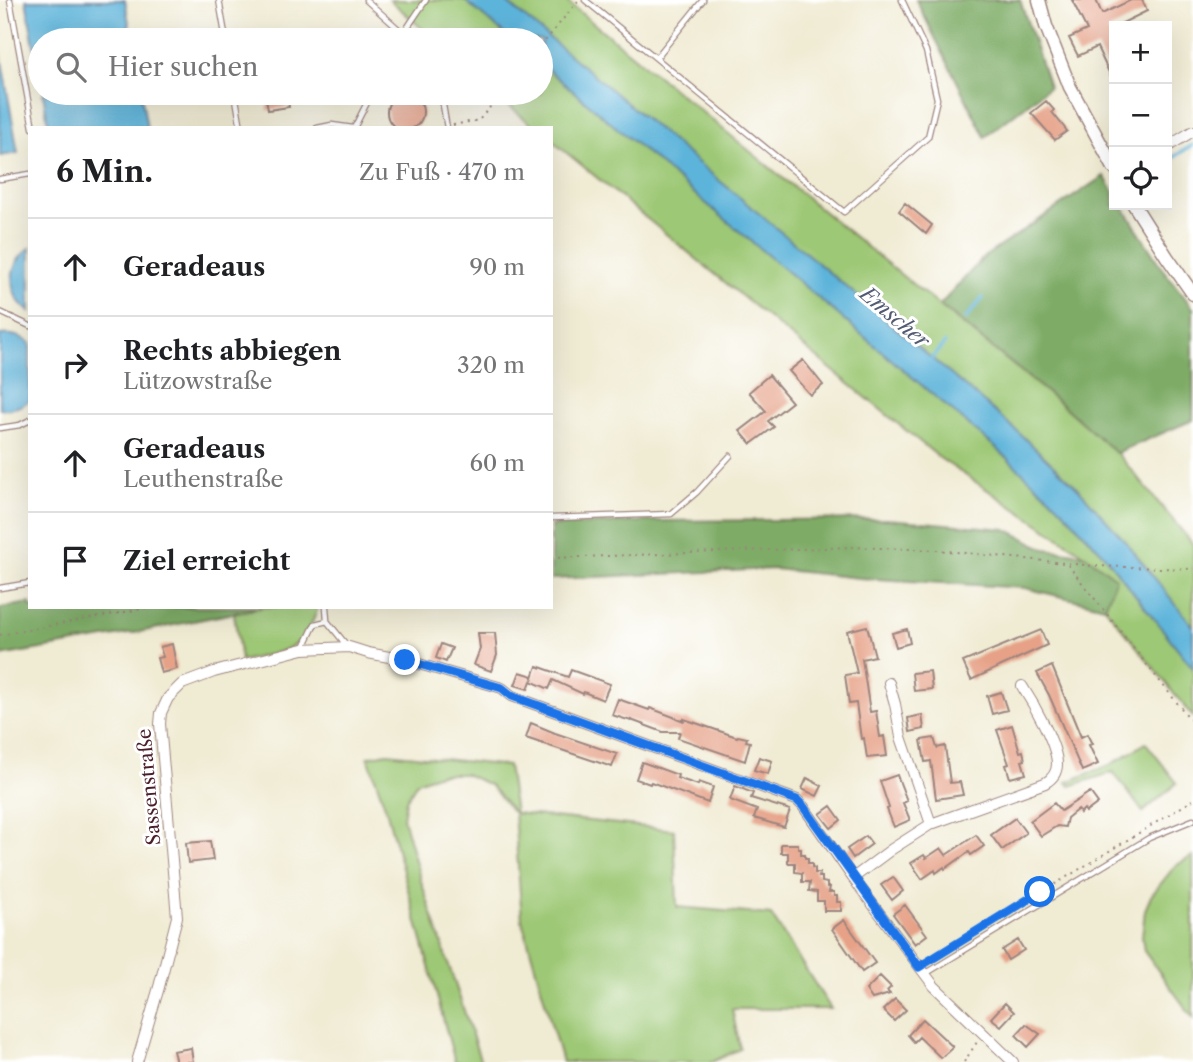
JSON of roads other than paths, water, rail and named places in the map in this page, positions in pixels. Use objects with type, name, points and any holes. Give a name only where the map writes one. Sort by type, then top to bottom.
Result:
[{"type":"street","points":[[1039,0],[1046,26],[1070,87],[1109,159]]},
{"type":"street","points":[[1172,144],[1193,131]]},
{"type":"street","points":[[1137,210],[1193,294]]},
{"type":"street","name":"Sassenstraße","points":[[137,1062],[177,917],[162,738],[161,713],[168,698],[182,684],[214,672],[303,649],[349,647],[502,688],[512,696],[791,797],[803,806],[934,986],[1013,1062]]},
{"type":"street","points":[[889,683],[901,737],[931,824]]},
{"type":"street","points":[[853,878],[931,824],[1045,783],[1054,775],[1056,755],[1034,704],[1022,686]]},
{"type":"lane","points":[[10,0],[28,100]]},
{"type":"lane","points":[[219,0],[224,28]]},
{"type":"lane","points":[[366,0],[397,28]]},
{"type":"lane","points":[[406,28],[426,0]]},
{"type":"lane","points":[[586,0],[844,212],[928,137],[937,99],[926,51],[902,0]]},
{"type":"lane","points":[[656,58],[703,0]]},
{"type":"lane","points":[[29,105],[33,126]]},
{"type":"lane","points":[[237,105],[241,126]]},
{"type":"lane","points":[[354,126],[365,105]]},
{"type":"lane","points":[[443,105],[447,126]]},
{"type":"lane","points":[[0,179],[28,174]]},
{"type":"lane","points":[[0,312],[28,325]]},
{"type":"lane","points":[[0,428],[28,422]]},
{"type":"lane","points":[[553,518],[671,514],[697,492],[730,456]]},
{"type":"lane","points":[[0,588],[28,583]]},
{"type":"lane","points":[[326,609],[327,621],[349,647]]},
{"type":"lane","points":[[303,649],[315,624],[327,621]]},
{"type":"lane","points":[[922,971],[1149,838],[1193,820]]},
{"type":"water","points":[[26,0],[125,0],[130,28],[31,28]]},
{"type":"water","points":[[464,0],[504,0],[537,28],[498,28]]},
{"type":"water","points":[[553,41],[1007,422],[1076,486],[1125,541],[1193,626],[1193,668],[1103,554],[1058,505],[996,448],[553,74]]},
{"type":"water","points":[[0,50],[18,153],[0,156]]},
{"type":"water","points":[[45,105],[143,105],[147,126],[49,126]]},
{"type":"water","points":[[28,250],[28,310],[17,297],[12,280],[22,255]]},
{"type":"water","points":[[8,334],[28,342],[28,401],[19,406],[0,409],[0,335]]},
{"type":"waterway","points":[[1172,158],[1193,145]]},
{"type":"waterway","points":[[965,319],[983,298]]},
{"type":"waterway","points":[[930,360],[945,343]]},
{"type":"water label","name":"Emscher","points":[[895,317]]}]
